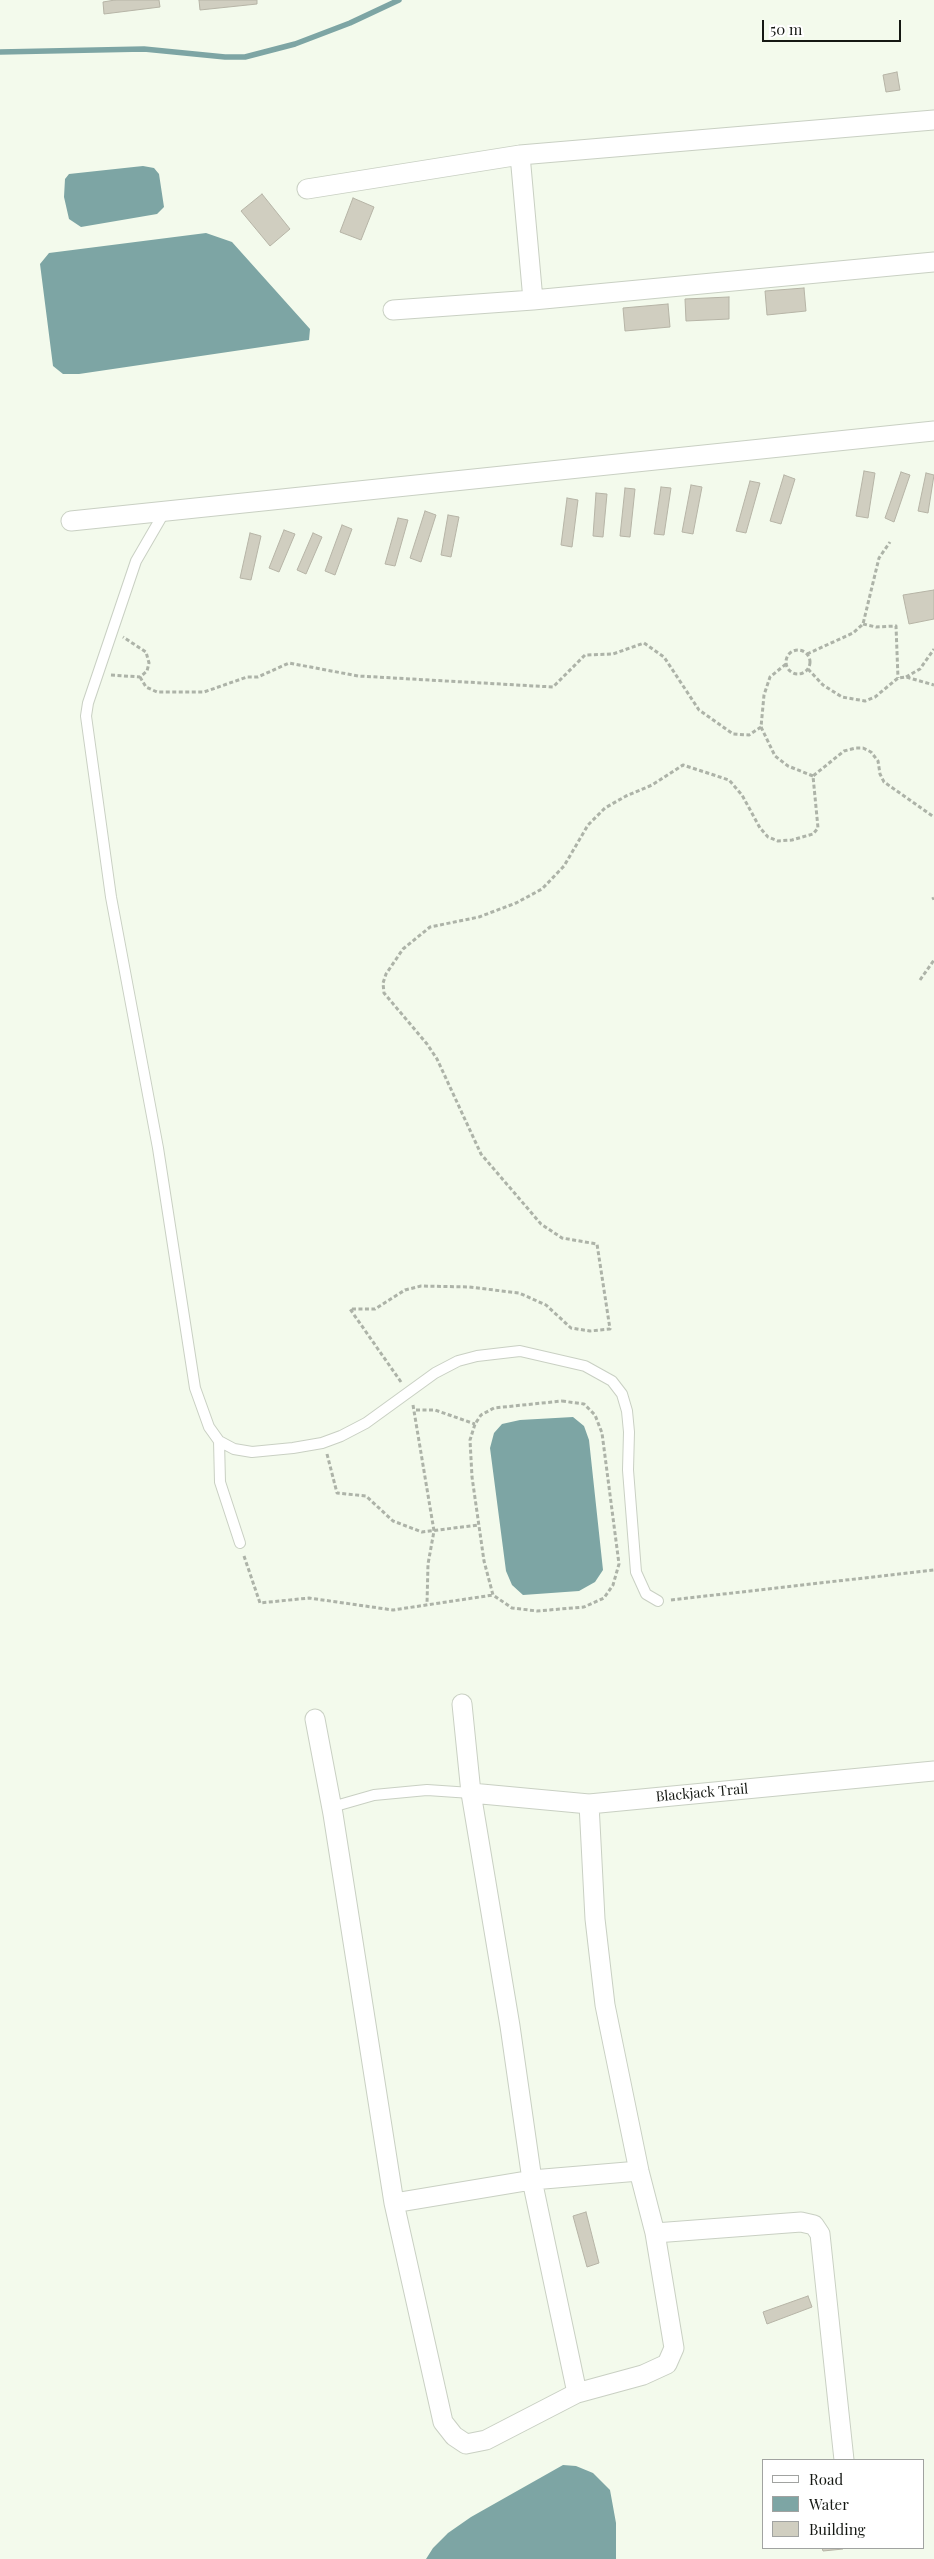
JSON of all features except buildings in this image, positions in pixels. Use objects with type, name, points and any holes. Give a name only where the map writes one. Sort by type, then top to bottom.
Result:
[{"type":"street","points":[[307,189],[520,155],[934,120]]},
{"type":"street","points":[[520,155],[533,300]]},
{"type":"street","points":[[393,310],[533,300],[934,262]]},
{"type":"street","points":[[71,521],[934,431]]},
{"type":"street","points":[[462,1704],[471,1793],[508,2016],[532,2180],[577,2393]]},
{"type":"street","points":[[315,1719],[332,1807],[394,2203],[443,2422],[454,2436],[466,2444],[486,2440],[577,2393],[644,2376],[667,2364],[674,2348],[655,2232],[639,2171],[605,2005],[599,1959],[589,1804]]},
{"type":"street","name":"Blackjack Trail","points":[[471,1793],[589,1804],[934,1771]]},
{"type":"street","points":[[394,2203],[532,2180],[639,2171]]},
{"type":"street","points":[[655,2232],[801,2222],[814,2225],[820,2234],[844,2459]]},
{"type":"lane","points":[[165,511],[136,561],[111,631],[86,716],[109,887],[158,1148],[195,1388],[209,1427],[219,1440],[234,1449],[252,1452],[322,1443],[366,1423],[435,1373],[458,1361],[500,1351],[520,1351],[564,1359],[599,1372],[612,1381],[622,1394],[627,1411],[630,1513],[636,1572],[646,1594],[658,1601]]},
{"type":"lane","points":[[219,1440],[220,1482],[240,1543]]},
{"type":"lane","points":[[332,1807],[374,1796],[427,1790],[471,1793]]},
{"type":"path","points":[[807,654],[853,633],[863,624],[879,558],[890,542]]},
{"type":"path","points":[[863,624],[876,627],[896,626],[898,678]]},
{"type":"path","points":[[98,673],[126,678],[140,677],[147,671],[149,663],[146,652],[138,645],[111,631]]},
{"type":"path","points":[[140,677],[146,687],[157,692],[204,692],[247,677],[258,677],[289,662],[358,676],[553,687],[566,671],[585,655],[613,654],[644,642],[664,658],[699,710],[734,734],[749,735],[761,727]]},
{"type":"path","points":[[808,669],[822,685],[842,697],[865,702],[875,697],[898,678],[906,677],[920,670],[934,649]]},
{"type":"path","points":[[786,664],[793,673],[801,673],[808,669],[810,662],[807,654],[801,650],[793,650],[787,656],[786,664],[770,677],[764,696],[761,727],[775,756],[788,766],[813,776]]},
{"type":"path","points":[[906,677],[934,685]]},
{"type":"path","points":[[813,776],[844,751],[863,748],[871,752],[878,761],[880,774],[884,782],[934,817]]},
{"type":"path","points":[[427,1604],[428,1564],[434,1531],[416,1410],[408,1392],[350,1309],[375,1309],[405,1290],[421,1286],[469,1287],[518,1293],[546,1304],[571,1328],[590,1332],[610,1329],[597,1244],[562,1238],[541,1224],[481,1154],[437,1059],[427,1044],[384,993],[383,983],[393,963],[403,949],[430,927],[479,917],[516,903],[542,889],[564,866],[588,825],[605,808],[626,796],[658,782],[683,765],[729,780],[742,796],[760,828],[768,837],[778,841],[792,840],[813,834],[818,828],[813,776]]},
{"type":"path","points":[[920,980],[934,960]]},
{"type":"path","points":[[562,1401],[584,1404],[595,1415],[602,1433],[619,1564],[614,1585],[604,1598],[584,1607],[537,1611],[512,1608],[493,1595],[484,1561],[478,1525],[470,1440],[475,1424],[481,1416],[494,1408],[515,1404],[562,1401]]},
{"type":"path","points":[[416,1410],[435,1410],[475,1424]]},
{"type":"path","points":[[322,1443],[330,1461],[337,1493],[366,1496],[393,1521],[422,1532],[478,1525]]},
{"type":"path","points":[[240,1543],[260,1603],[309,1598],[393,1610],[493,1595]]},
{"type":"path","points":[[658,1601],[934,1570]]},
{"type":"water","points":[[143,166],[154,168],[159,174],[164,207],[157,214],[81,227],[69,219],[64,197],[65,179],[69,174]]},
{"type":"water","points":[[206,233],[232,242],[310,329],[309,340],[79,374],[63,374],[53,366],[40,264],[49,253]]},
{"type":"water","points":[[573,1417],[584,1426],[589,1440],[603,1570],[595,1582],[579,1591],[523,1595],[512,1585],[506,1571],[490,1448],[494,1433],[502,1424],[520,1420]]},
{"type":"water","points":[[563,2465],[576,2466],[593,2473],[610,2490],[616,2523],[616,2559],[426,2559],[433,2548],[448,2533],[471,2517]]},
{"type":"waterway","points":[[0,52],[144,49],[225,57],[245,57],[295,44],[350,23],[399,0]]}]
